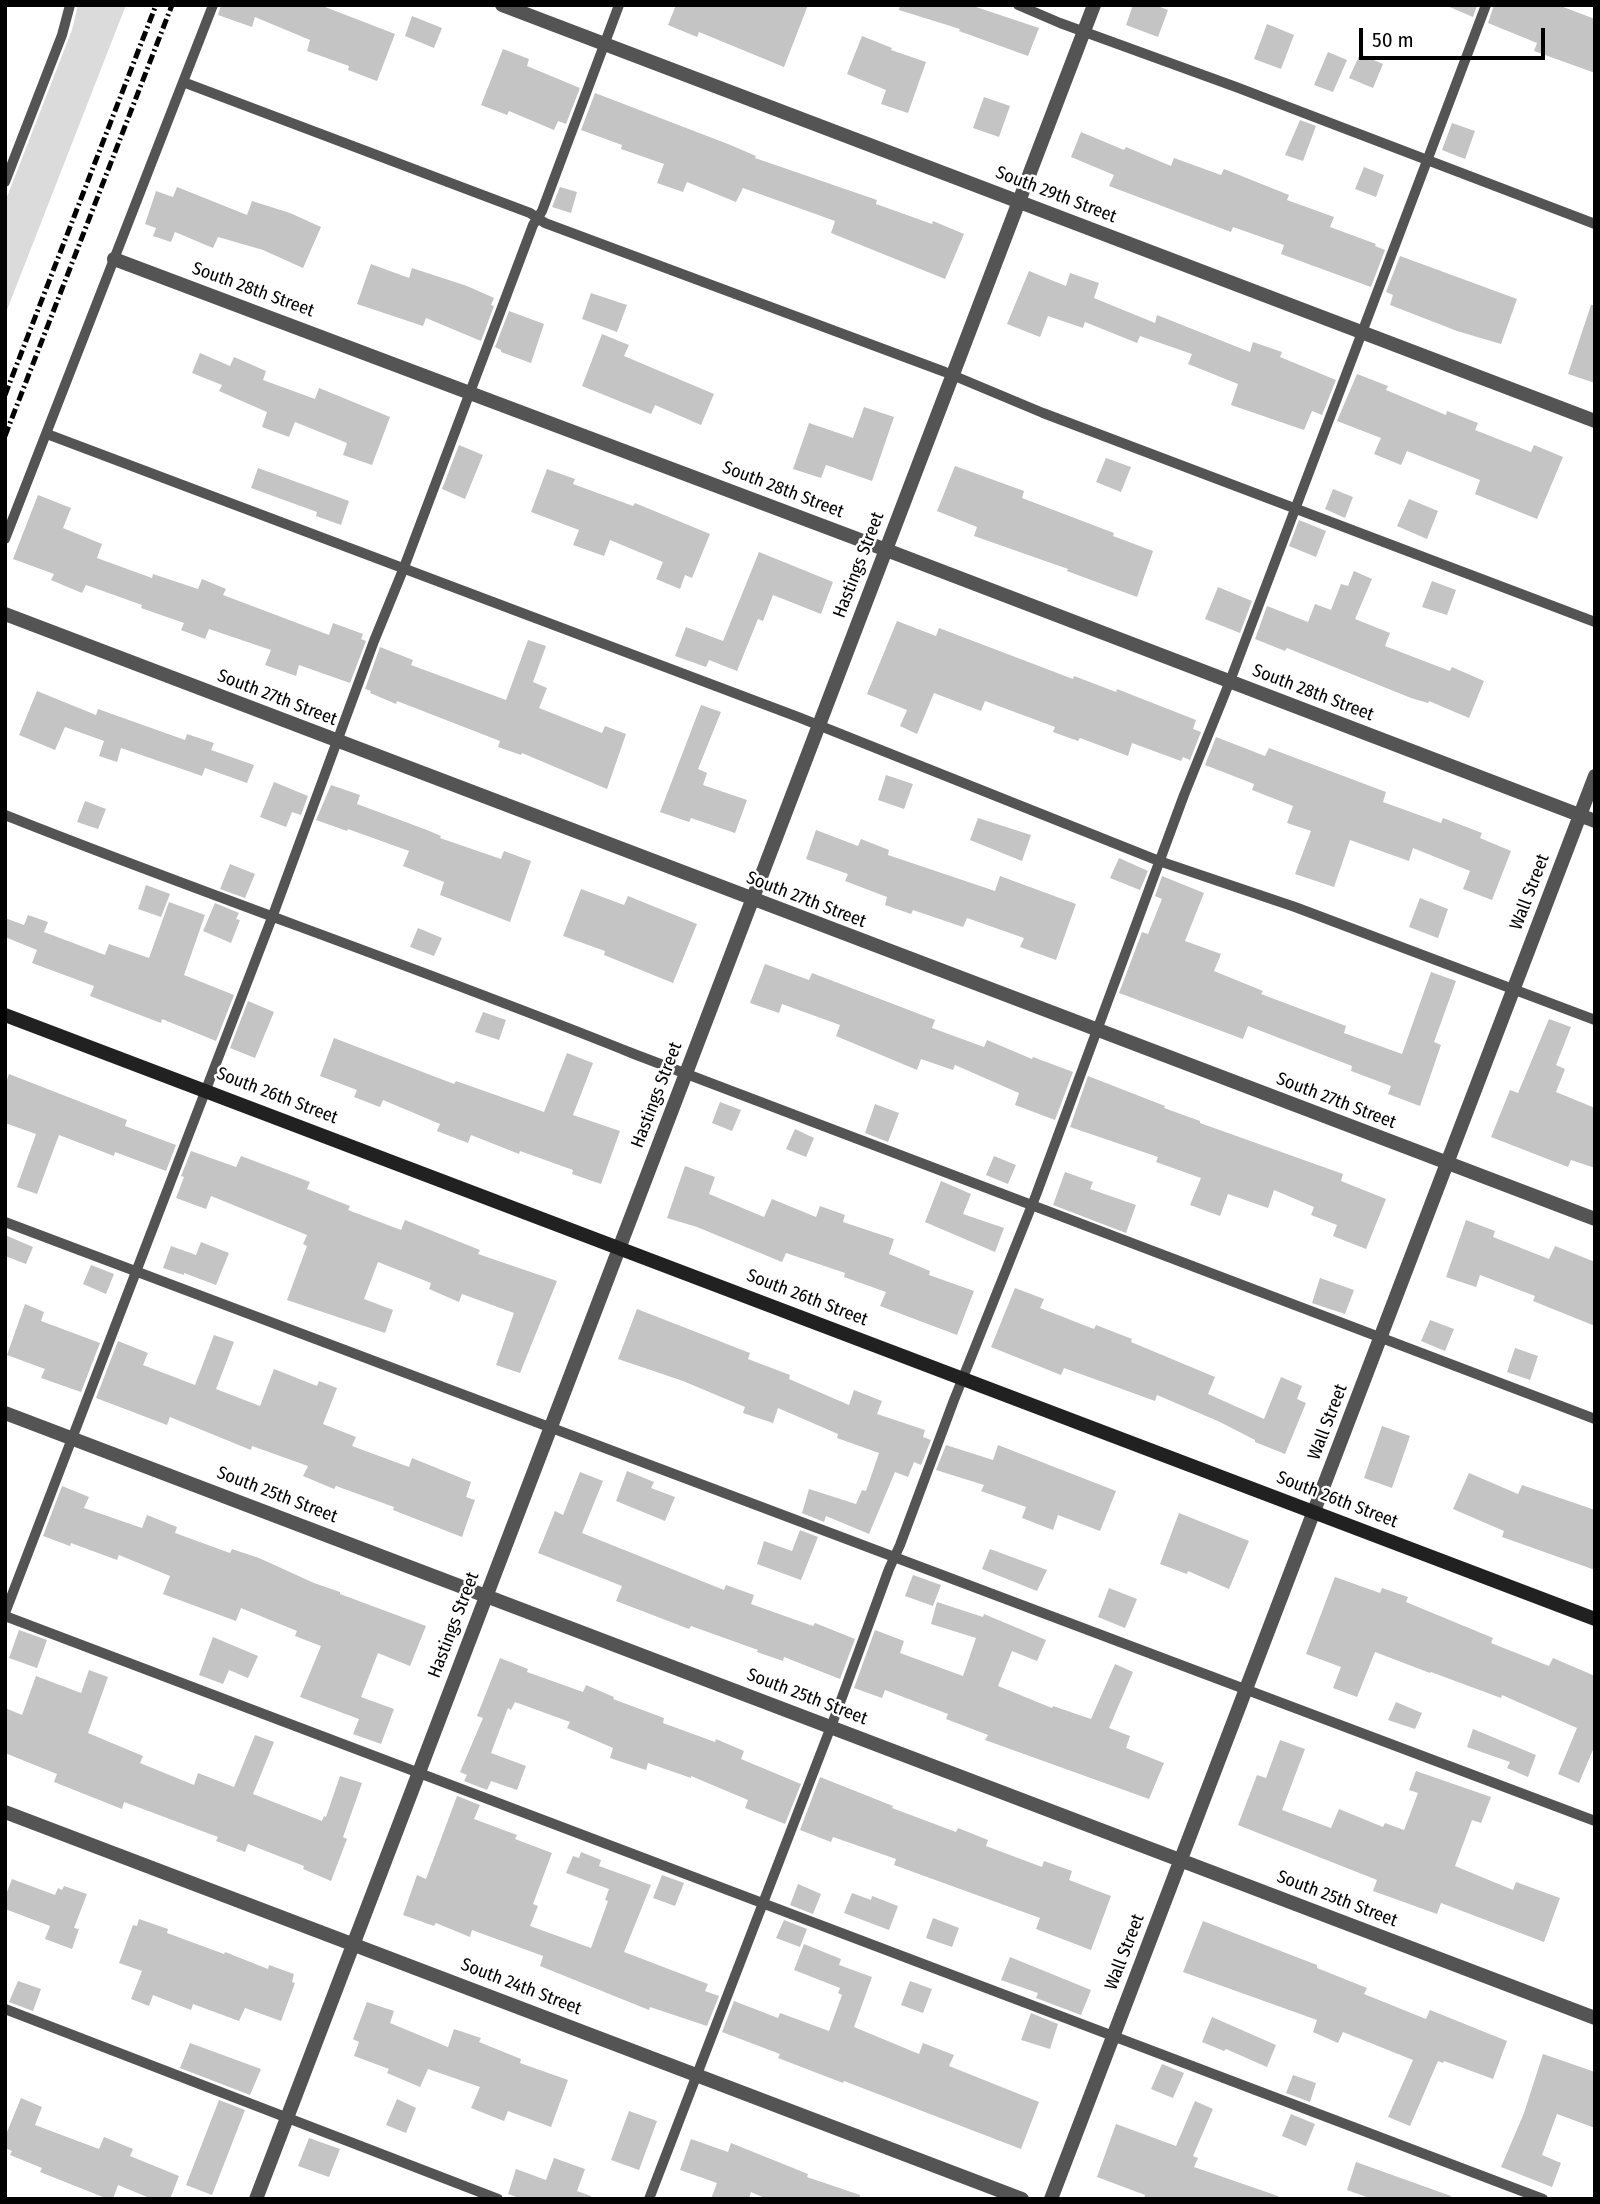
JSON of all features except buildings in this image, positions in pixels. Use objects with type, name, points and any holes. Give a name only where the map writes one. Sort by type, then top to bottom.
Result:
[{"type":"street","name":"South 29th Street","points":[[502,5],[1595,421]]},
{"type":"street","name":"Hastings Street","points":[[256,2199],[1094,5]]},
{"type":"street","name":"South 28th Street","points":[[114,259],[1595,821]]},
{"type":"street","name":"South 27th Street","points":[[5,614],[1595,1219]]},
{"type":"street","name":"Wall Street","points":[[1051,2199],[1595,776]]},
{"type":"street","name":"South 26th Street","points":[[5,1014],[1595,1619]]},
{"type":"street","name":"South 25th Street","points":[[5,1413],[1595,2018]]},
{"type":"street","name":"South 24th Street","points":[[5,1812],[353,1942],[1022,2199]]},
{"type":"lane","points":[[5,182],[62,35],[70,5]]},
{"type":"lane","points":[[5,539],[213,5]]},
{"type":"lane","points":[[619,5],[374,641],[273,915],[5,1615],[1543,2199]]},
{"type":"lane","points":[[1018,5],[1595,224]]},
{"type":"lane","points":[[649,2199],[962,1378],[1031,1205],[1159,861],[1486,5]]},
{"type":"lane","points":[[183,82],[538,218],[545,223],[952,376],[1043,414],[1595,622]]},
{"type":"lane","points":[[47,435],[818,725],[1159,861],[1295,907],[1595,1020]]},
{"type":"lane","points":[[5,815],[134,866],[509,1004],[686,1074],[1595,1419]]},
{"type":"lane","points":[[5,1222],[1595,1822]]},
{"type":"lane","points":[[5,2009],[498,2199]]},
{"type":"shaded area","points":[[78,5],[126,5],[5,315],[5,202],[72,30]]},
{"type":"railway","points":[[5,395],[156,5]]},
{"type":"railway","points":[[5,436],[172,5]]}]
